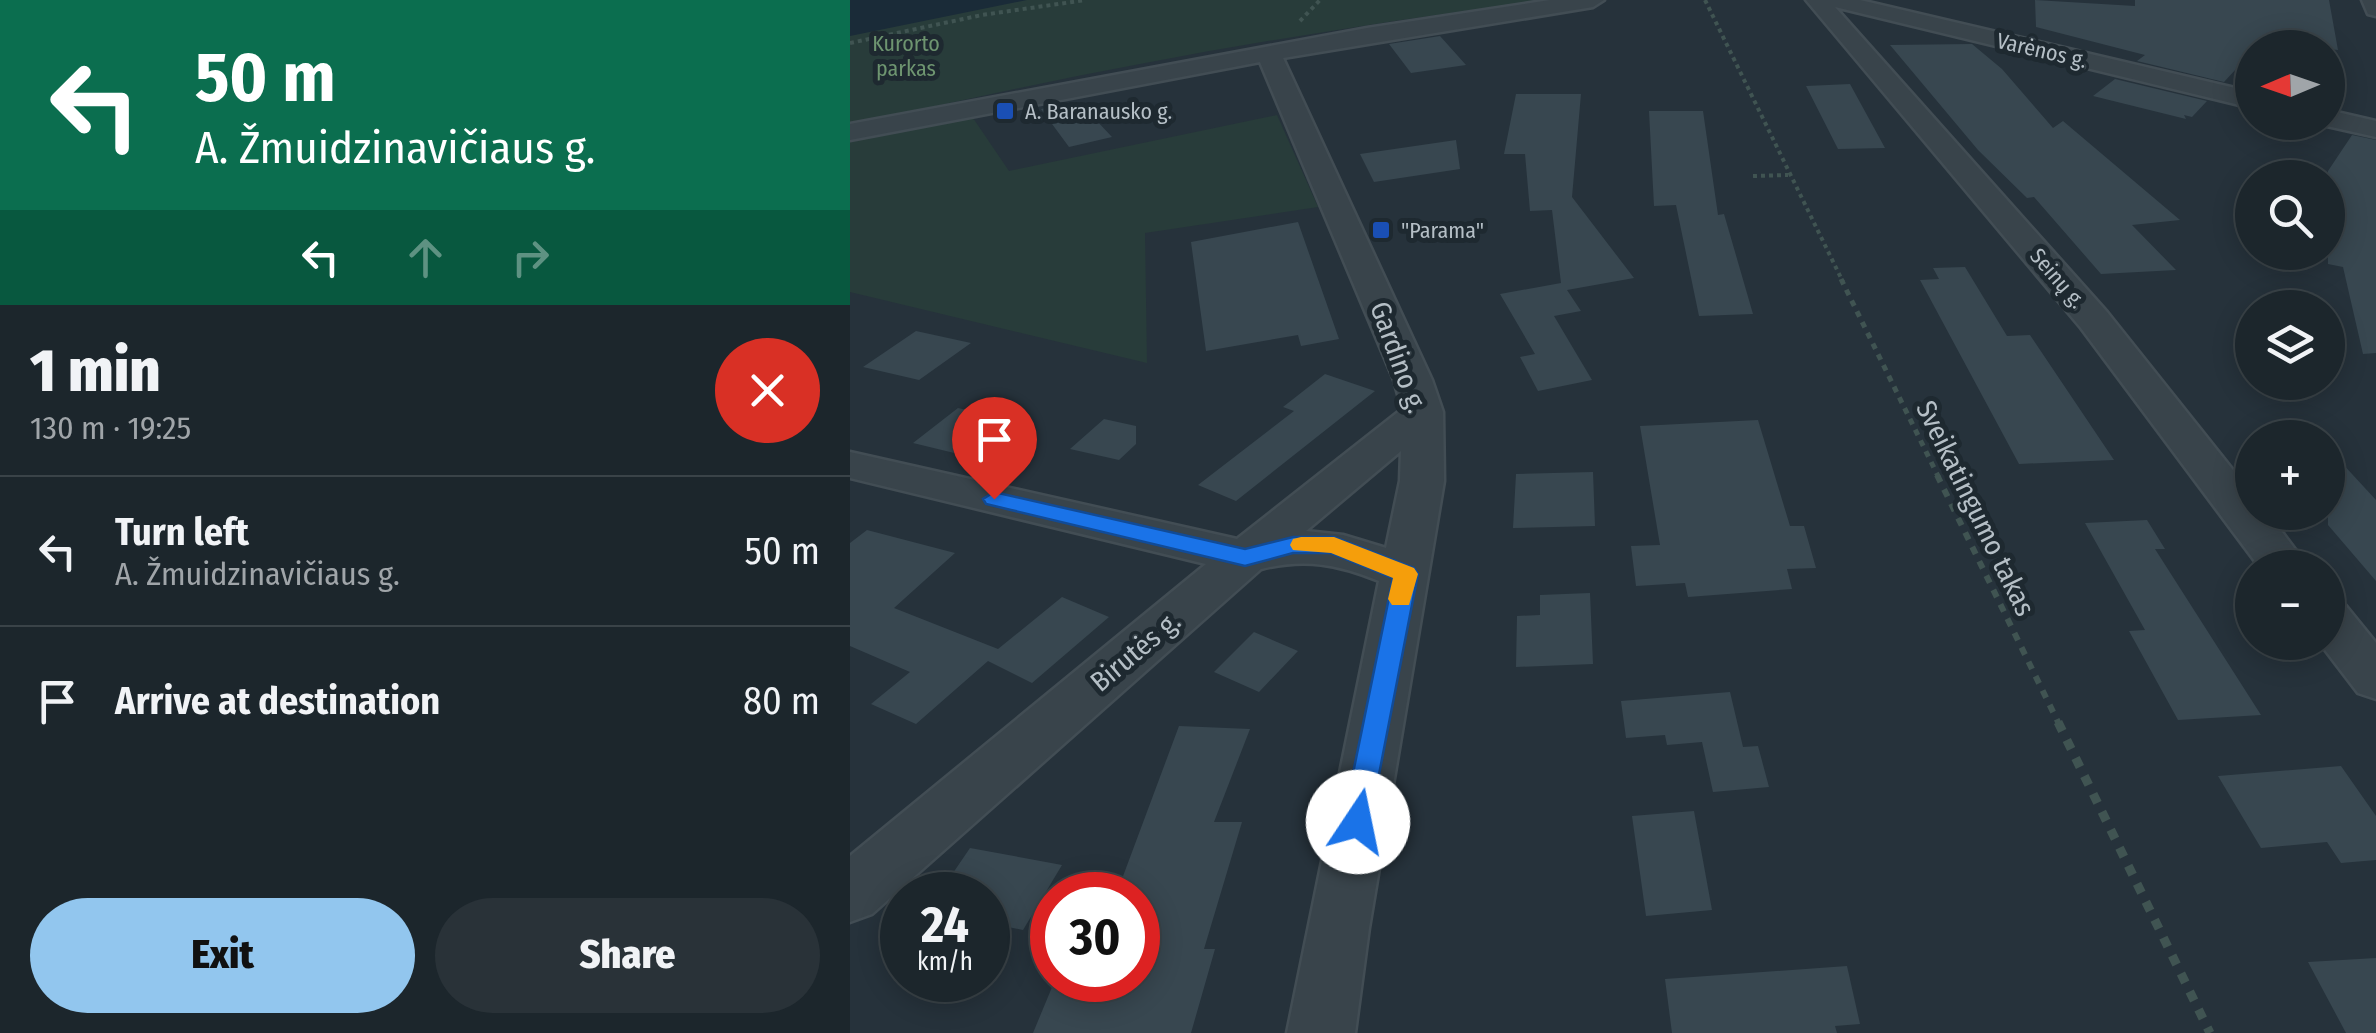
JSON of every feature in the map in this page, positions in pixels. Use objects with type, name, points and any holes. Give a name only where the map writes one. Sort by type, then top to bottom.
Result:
[{"type":"street","points":[[850,132],[1269,54],[1593,0]]},
{"type":"street","name":"Seinų g.","points":[[1816,0],[2094,320],[2272,550]]},
{"type":"street","name":"Varėnos g.","points":[[1832,0],[2235,96]]},
{"type":"street","name":"Varėnos g.","points":[[1877,0],[2235,83]]},
{"type":"street","points":[[2373,0],[2376,9]]},
{"type":"street","name":"Gardino g.","points":[[1269,54],[1376,292],[1423,412],[1422,481],[1337,928],[1321,1033]]},
{"type":"street","points":[[2345,108],[2376,115]]},
{"type":"street","points":[[2345,122],[2376,130]]},
{"type":"street","name":"Birutės g.","points":[[850,894],[1423,412]]},
{"type":"street","points":[[850,465],[1245,558],[1293,545],[1334,545],[1406,574]]},
{"type":"street","points":[[2345,641],[2376,680]]},
{"type":"path","points":[[850,43],[982,15],[1086,0]]},
{"type":"path","name":"Sveikatingumo takas","points":[[1705,0],[2210,1033]]},
{"type":"path","points":[[1752,176],[1788,175]]},
{"type":"green space","name":"Kurorto parkas","points":[[850,0],[1549,0],[1198,53],[850,126]]},
{"type":"green space","points":[[971,115],[1009,171],[1277,115],[1318,207],[1145,233],[1147,363],[850,292],[850,137]]},
{"type":"water","points":[[850,0],[1027,0],[850,36]]},
{"type":"building","points":[[2035,0],[2135,6],[2135,0],[2329,0],[2334,30],[2235,30],[2235,70],[2224,82],[2137,61],[2145,55],[2036,27]]},
{"type":"building","points":[[1440,36],[1466,65],[1411,73],[1389,44]]},
{"type":"building","points":[[1972,44],[2002,69],[2053,128],[2063,121],[2180,220],[2132,225],[2176,270],[2101,274],[2034,197],[2027,198],[1978,150],[1890,45]]},
{"type":"building","points":[[2115,79],[2207,101],[2192,117],[2184,115],[2186,119],[2093,96]]},
{"type":"building","points":[[1850,84],[1885,148],[1838,149],[1806,86]]},
{"type":"building","points":[[1516,94],[1581,94],[1572,197],[1634,278],[1567,290],[1581,311],[1554,316],[1592,380],[1538,391],[1520,357],[1535,354],[1500,294],[1561,283],[1552,210],[1530,211],[1525,154],[1504,154]]},
{"type":"building","points":[[1079,102],[1112,137],[1069,147],[1041,109]]},
{"type":"building","points":[[1649,111],[1703,111],[1718,215],[1724,214],[1753,314],[1699,316],[1676,205],[1654,206]]},
{"type":"building","points":[[2352,135],[2376,140],[2376,353],[2363,354],[2344,270],[2345,160],[2335,160]]},
{"type":"building","points":[[1456,140],[1460,169],[1374,182],[1360,154]]},
{"type":"building","points":[[1298,222],[1339,339],[1301,346],[1298,335],[1206,351],[1191,242]]},
{"type":"building","points":[[1965,267],[2007,336],[2030,335],[2114,460],[2019,464],[1920,280],[1939,279],[1933,268]]},
{"type":"building","points":[[916,331],[971,343],[919,380],[863,367]]},
{"type":"building","points":[[1325,374],[1375,391],[1236,501],[1198,485],[1294,411],[1283,407]]},
{"type":"building","points":[[958,408],[1022,423],[979,459],[913,443]]},
{"type":"building","points":[[1104,419],[1136,426],[1136,444],[1119,460],[1070,449]]},
{"type":"building","points":[[1758,420],[1790,526],[1804,526],[1816,568],[1787,569],[1792,589],[1688,597],[1685,583],[1636,586],[1631,546],[1660,545],[1640,426]]},
{"type":"building","points":[[2345,466],[2376,500],[2376,581],[2332,530],[2345,530]]},
{"type":"building","points":[[1593,472],[1595,526],[1513,528],[1516,474]]},
{"type":"building","points":[[2147,520],[2165,549],[2155,549],[2261,715],[2178,720],[2129,631],[2145,630],[2085,523]]},
{"type":"building","points":[[867,530],[955,553],[894,608],[998,649],[1062,597],[1109,617],[1032,683],[988,661],[916,724],[871,704],[910,672],[850,646],[850,543]]},
{"type":"building","points":[[1590,593],[1593,664],[1516,667],[1517,616],[1540,615],[1540,595]]},
{"type":"building","points":[[1254,632],[1298,651],[1259,692],[1214,672]]},
{"type":"building","points":[[1730,692],[1743,747],[1758,746],[1769,787],[1713,792],[1702,742],[1667,745],[1665,735],[1626,738],[1621,701]]},
{"type":"building","points":[[1179,726],[1250,729],[1214,822],[1242,822],[1204,949],[1215,949],[1191,1033],[1033,1033],[1046,1002],[1160,1002],[1160,872],[1125,872]]},
{"type":"building","points":[[2341,766],[2376,816],[2376,860],[2341,863],[2327,842],[2261,848],[2218,776]]},
{"type":"building","points":[[1694,811],[1712,910],[1646,916],[1632,816]]},
{"type":"building","points":[[970,848],[1062,865],[1058,872],[1030,872],[1030,918],[1023,930],[1010,927],[1010,872],[954,872]]},
{"type":"building","points":[[2376,958],[2376,1033],[2346,1033],[2308,962]]},
{"type":"building","points":[[1847,966],[1860,1024],[1835,1026],[1837,1033],[1672,1033],[1665,979]]},
{"type":"slow traffic","points":[[1301,545],[1334,545],[1406,574],[1400,599]]},
{"type":"place","name":"A. Baranausko g.","points":[[1005,111]]},
{"type":"place","name":"\"Parama\"","points":[[1381,230]]},
{"type":"route","points":[[994,499],[1245,558],[1293,545],[1334,545],[1406,574],[1358,822]]}]
